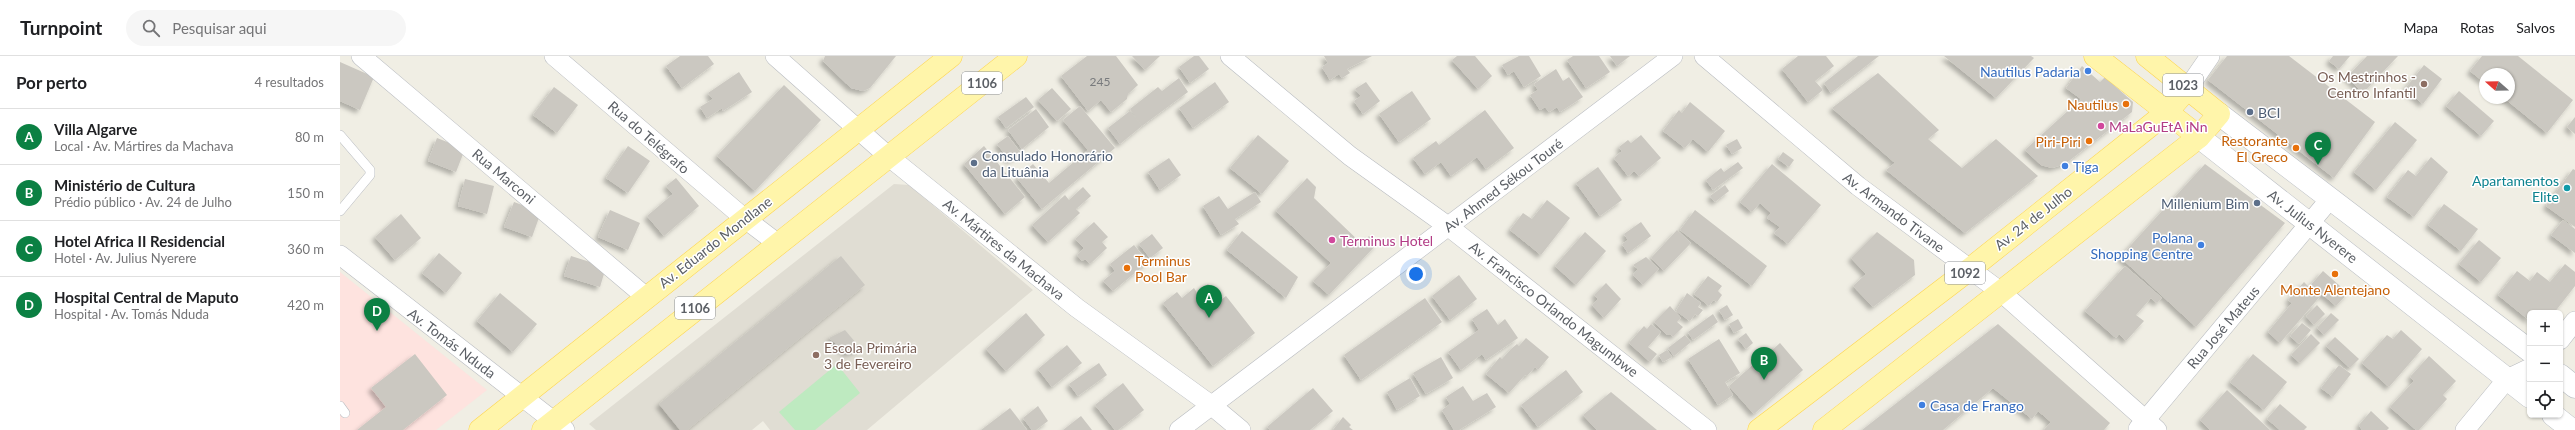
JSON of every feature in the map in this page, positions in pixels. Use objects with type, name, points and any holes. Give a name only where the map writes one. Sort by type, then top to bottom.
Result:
[{"type":"main road","name":"Av. Eduardo Mondlane","points":[[480,430],[744,218],[951,56]]},
{"type":"main road","name":"1106","points":[[554,427],[777,243],[1016,56]]},
{"type":"main road","name":"Av. Julius Nyerere","points":[[2095,56],[2527,395]]},
{"type":"main road","name":"1023","points":[[2147,56],[2219,114],[2527,349]]},
{"type":"main road","name":"Av. 24 de Julho","points":[[1759,430],[1970,269],[2168,112],[2188,88]]},
{"type":"main road","name":"1092","points":[[1824,430],[2199,137],[2219,114]]},
{"type":"main road","points":[[2563,377],[2575,387]]},
{"type":"main road","points":[[2557,418],[2572,430]]},
{"type":"street","name":"Rua Marconi","points":[[361,56],[646,297]]},
{"type":"street","name":"Rua do Telégrafo","points":[[554,56],[744,218],[777,243]]},
{"type":"street","name":"Av. Mártires da Machava","points":[[775,56],[888,156],[1077,308],[1211,405],[1241,430]]},
{"type":"street","name":"Av. Francisco Orlando Magumbwe","points":[[1230,56],[1350,156],[1449,226],[1707,430]]},
{"type":"street","name":"Av. Ahmed Sékou Touré","points":[[1179,430],[1674,56]]},
{"type":"street","name":"Av. Armando Tivane","points":[[1704,56],[1858,186],[2001,292],[2146,427]]},
{"type":"street","points":[[2188,88],[2210,56]]},
{"type":"street","name":"Rua José Mateus","points":[[2146,427],[2330,199]]},
{"type":"street","name":"Av. Tomás Nduda","points":[[340,256],[522,396],[554,427]]},
{"type":"street","points":[[2563,336],[2575,321]]},
{"type":"street","points":[[2465,430],[2507,379],[2527,369]]},
{"type":"lane","points":[[340,135],[370,170],[370,175],[340,212]]},
{"type":"shaded area","name":"Escola Primária 3 de Fevereiro","points":[[894,184],[909,185],[1033,290],[867,430],[770,430],[763,421],[752,430],[596,430],[589,424]]},
{"type":"shaded area","points":[[340,272],[487,390],[436,430],[340,430]]},
{"type":"green space","points":[[837,364],[860,393],[815,430],[795,430],[779,412]]},
{"type":"building","points":[[680,56],[708,56],[714,64],[682,88],[666,66]]},
{"type":"building","points":[[825,56],[896,56],[870,88],[863,91],[851,88],[823,61]]},
{"type":"building","points":[[1087,56],[1116,56],[1138,85],[1128,94],[1127,99],[1111,112],[1101,100],[1088,111],[1061,76]]},
{"type":"building","points":[[1132,56],[1160,56],[1145,70]]},
{"type":"building","points":[[1194,56],[1199,56],[1209,69],[1190,83],[1179,67]]},
{"type":"building","points":[[1324,56],[1372,56],[1347,69],[1350,73],[1342,78],[1339,74],[1330,80],[1322,67],[1328,63]]},
{"type":"building","points":[[1457,56],[1475,56],[1492,76],[1478,89],[1452,60]]},
{"type":"building","points":[[1519,56],[1529,56],[1541,76],[1524,87],[1514,71],[1508,75],[1502,65]]},
{"type":"building","points":[[1573,56],[1599,56],[1610,72],[1586,88],[1567,60]]},
{"type":"building","points":[[1610,56],[1630,56],[1617,66]]},
{"type":"building","points":[[1798,56],[1826,56],[1834,66],[1815,81],[1823,90],[1808,102],[1782,69]]},
{"type":"building","points":[[1858,56],[1879,56],[1831,93],[1824,83]]},
{"type":"building","points":[[1944,56],[2031,56],[2034,58],[1996,98]]},
{"type":"building","points":[[2227,56],[2289,56],[2375,122],[2334,178],[2208,80]]},
{"type":"building","points":[[2333,56],[2350,56],[2339,69],[2329,61]]},
{"type":"building","points":[[2367,56],[2398,56],[2363,93],[2347,77]]},
{"type":"building","points":[[2482,56],[2518,56],[2573,100],[2547,133],[2511,104],[2515,104],[2515,68],[2479,68],[2479,78],[2470,71]]},
{"type":"building","points":[[340,62],[374,77],[360,110],[340,101]]},
{"type":"building","name":"Os Mestrinhos - Centro Infantil","points":[[2424,65],[2442,79],[2423,104],[2405,89]]},
{"type":"building","points":[[2082,66],[2100,82],[2105,77],[2133,102],[2132,112],[2065,164],[2052,168],[2041,165],[2025,150],[2081,99],[2066,88]]},
{"type":"building","points":[[1556,69],[1563,81],[1569,77],[1583,97],[1560,112],[1557,107],[1549,112],[1545,107],[1540,110],[1530,95],[1538,90],[1534,84]]},
{"type":"building","points":[[739,72],[752,92],[723,111],[722,108],[707,118],[700,107],[713,99],[708,93]]},
{"type":"building","points":[[1878,73],[1939,130],[1928,139],[1962,168],[1996,139],[2038,176],[1965,233],[1886,170],[1895,163],[1832,108]]},
{"type":"building","points":[[1179,78],[1188,92],[1142,126],[1130,109],[1158,87],[1162,91]]},
{"type":"building","points":[[1215,82],[1229,102],[1193,128],[1179,108]]},
{"type":"building","points":[[1366,82],[1380,101],[1363,114],[1354,101],[1361,96],[1355,89]]},
{"type":"building","points":[[784,85],[821,120],[755,191],[717,156]]},
{"type":"building","points":[[554,87],[578,105],[557,133],[533,115]]},
{"type":"building","points":[[1052,88],[1071,109],[1057,121],[1038,100]]},
{"type":"building","points":[[1412,91],[1431,119],[1399,142],[1379,114]]},
{"type":"building","points":[[2459,91],[2494,121],[2481,136],[2446,106]]},
{"type":"building","points":[[1026,97],[1034,107],[1006,128],[998,117]]},
{"type":"building","points":[[1690,102],[1725,131],[1708,152],[1693,139],[1685,148],[1663,131],[1679,110],[1682,113]]},
{"type":"building","points":[[1080,106],[1115,148],[1042,209],[1017,178],[1033,164],[1049,183],[1088,150],[1063,120]]},
{"type":"building","points":[[1036,109],[1049,127],[1022,149],[1008,130]]},
{"type":"building","points":[[1485,110],[1514,148],[1486,169],[1477,157],[1451,176],[1441,162],[1425,174],[1413,158],[1436,141],[1439,145]]},
{"type":"building","points":[[1130,111],[1142,126],[1120,144],[1108,128]]},
{"type":"building","points":[[2575,117],[2575,134],[2567,127]]},
{"type":"building","points":[[2395,122],[2417,140],[2376,190],[2354,172]]},
{"type":"building","points":[[1258,135],[1289,161],[1262,194],[1230,168]]},
{"type":"building","points":[[1641,135],[1661,158],[1639,176],[1634,171],[1628,176],[1614,158],[1622,151],[1619,147],[1628,140],[1631,143]]},
{"type":"building","points":[[1008,136],[1021,153],[1010,161],[997,144]]},
{"type":"building","points":[[437,138],[465,149],[456,172],[428,161]]},
{"type":"building","points":[[1737,139],[1742,148],[1732,154],[1726,145]]},
{"type":"building","points":[[628,146],[650,161],[628,193],[606,178]]},
{"type":"building","points":[[984,146],[1025,197],[1005,214],[964,164]]},
{"type":"building","points":[[1783,152],[1794,160],[1789,167],[1778,159]]},
{"type":"building","points":[[2431,157],[2448,172],[2414,217],[2387,197],[2408,170],[2416,176]]},
{"type":"building","points":[[1169,158],[1181,175],[1160,190],[1148,172]]},
{"type":"building","points":[[1738,162],[1743,168],[1713,190],[1706,180],[1721,168],[1724,172]]},
{"type":"building","points":[[1772,164],[1821,205],[1788,244],[1774,233],[1780,227],[1767,218],[1771,213],[1760,203],[1752,212],[1740,202]]},
{"type":"building","points":[[2205,164],[2285,223],[2196,327],[2120,257]]},
{"type":"building","points":[[1598,167],[1622,200],[1600,216],[1576,183]]},
{"type":"building","name":"Apartamentos Elite","points":[[2573,169],[2575,170],[2575,227],[2546,206]]},
{"type":"building","points":[[676,178],[699,206],[664,236],[647,216],[673,194],[666,186]]},
{"type":"building","name":"Terminus Hotel","points":[[1307,178],[1316,187],[1314,198],[1362,244],[1369,236],[1377,244],[1329,295],[1313,281],[1331,263],[1276,211]]},
{"type":"building","points":[[465,179],[494,186],[487,214],[458,206]]},
{"type":"building","points":[[1725,185],[1729,191],[1715,202],[1710,196]]},
{"type":"building","points":[[1083,187],[1091,196],[1076,209],[1080,213],[1048,242],[1032,225],[1065,195],[1069,200]]},
{"type":"building","points":[[1255,192],[1261,202],[1235,219],[1239,224],[1221,235],[1203,206],[1219,196],[1228,209]]},
{"type":"building","points":[[1547,200],[1570,218],[1541,255],[1510,230],[1523,213],[1532,219]]},
{"type":"building","points":[[514,202],[541,212],[532,237],[504,227]]},
{"type":"building","points":[[2444,204],[2478,229],[2461,251],[2428,225]]},
{"type":"building","points":[[610,210],[640,223],[628,250],[598,237]]},
{"type":"building","points":[[1695,210],[1767,266],[1752,286],[1680,230]]},
{"type":"building","points":[[401,214],[421,238],[395,260],[375,237]]},
{"type":"building","points":[[2563,220],[2575,229],[2575,253],[2551,235]]},
{"type":"building","points":[[1094,222],[1108,237],[1102,242],[1107,248],[1090,264],[1085,259],[1082,261],[1077,255],[1084,248],[1075,239]]},
{"type":"building","points":[[1641,222],[1651,236],[1628,253],[1622,244],[1628,240],[1624,234]]},
{"type":"building","points":[[1677,230],[1691,243],[1664,271],[1651,258]]},
{"type":"building","points":[[1242,231],[1298,277],[1286,298],[1227,250]]},
{"type":"building","points":[[1585,232],[1606,251],[1576,285],[1555,266]]},
{"type":"building","points":[[1877,232],[1914,260],[1915,275],[1873,307],[1853,286],[1866,274],[1851,258]]},
{"type":"building","points":[[1152,234],[1163,248],[1150,258],[1139,244]]},
{"type":"building","points":[[2479,240],[2501,258],[2481,282],[2459,264]]},
{"type":"building","name":"Terminus Pool Bar","points":[[1134,245],[1148,262],[1113,291],[1103,281],[1115,271],[1110,264]]},
{"type":"building","points":[[439,253],[462,273],[446,293],[422,273]]},
{"type":"building","points":[[571,256],[606,267],[600,287],[564,276]]},
{"type":"building","points":[[841,256],[865,285],[687,430],[680,430],[659,404]]},
{"type":"building","points":[[1646,257],[1659,269],[1643,285],[1633,275],[1638,269],[1633,265]]},
{"type":"building","points":[[2565,264],[2575,272],[2575,286],[2556,310],[2527,310],[2527,319],[2498,295],[2517,271],[2530,281],[2537,272],[2550,282]]},
{"type":"building","points":[[2125,266],[2162,298],[2157,303],[2151,298],[2136,315],[2144,321],[2126,341],[2119,334],[2116,338],[2085,311]]},
{"type":"building","points":[[2323,271],[2348,293],[2336,306],[2322,294],[2280,343],[2268,332],[2292,303],[2288,300],[2304,282],[2309,287]]},
{"type":"building","points":[[1459,275],[1477,299],[1450,320],[1432,296]]},
{"type":"building","points":[[1708,276],[1722,286],[1718,291],[1722,295],[1717,302],[1713,300],[1709,306],[1694,294]]},
{"type":"building","points":[[1606,283],[1621,299],[1604,318],[1592,305],[1598,299],[1594,295]]},
{"type":"building","points":[[1208,284],[1221,300],[1226,296],[1255,333],[1213,366],[1163,303],[1177,292],[1182,298],[1194,288],[1197,293]]},
{"type":"building","points":[[500,293],[537,324],[513,352],[477,321]]},
{"type":"building","points":[[1687,293],[1701,303],[1698,307],[1703,310],[1698,316],[1695,314],[1690,321],[1676,311]]},
{"type":"building","points":[[1425,298],[1442,322],[1361,380],[1344,355]]},
{"type":"building","points":[[1727,305],[1733,315],[1725,320],[1719,310]]},
{"type":"building","points":[[2317,305],[2325,314],[2314,325],[2306,316]]},
{"type":"building","points":[[1670,306],[1681,318],[1677,322],[1683,327],[1673,337],[1670,334],[1667,335],[1654,322]]},
{"type":"building","points":[[1487,309],[1498,325],[1505,319],[1518,338],[1486,360],[1482,354],[1461,370],[1448,352],[1479,330],[1472,319]]},
{"type":"building","points":[[1026,313],[1045,335],[1006,371],[986,349]]},
{"type":"building","points":[[2331,313],[2339,320],[2324,335],[2317,328]]},
{"type":"building","points":[[1713,314],[1718,322],[1693,340],[1688,332]]},
{"type":"building","points":[[1738,319],[1743,328],[1734,333],[1729,324]]},
{"type":"building","points":[[2302,323],[2311,330],[2299,344],[2290,336]]},
{"type":"building","points":[[1651,324],[1661,332],[1648,347],[1657,354],[1650,362],[1629,343],[1644,326],[1647,329]]},
{"type":"building","points":[[1998,324],[2110,423],[2104,430],[2044,430],[2051,422],[2038,411],[2032,419],[1993,388],[1943,430],[1862,430]]},
{"type":"building","points":[[845,330],[861,349],[847,353],[829,338]]},
{"type":"building","points":[[2401,330],[2422,349],[2389,387],[2362,363],[2387,335],[2393,339]]},
{"type":"building","points":[[1746,333],[1753,343],[1746,349],[1738,339]]},
{"type":"building","points":[[2311,334],[2320,343],[2300,363],[2291,355]]},
{"type":"building","points":[[1685,335],[1691,342],[1674,356],[1668,348]]},
{"type":"building","points":[[2335,337],[2359,359],[2350,368],[2326,346]]},
{"type":"building","points":[[1526,338],[1549,357],[1538,370],[1535,367],[1527,376],[1525,375],[1509,393],[1486,374],[1500,357],[1502,359],[1511,349],[1517,344],[1519,346]]},
{"type":"building","points":[[1719,339],[1740,373],[1725,382],[1733,395],[1718,405],[1688,359]]},
{"type":"building","points":[[1780,343],[1803,370],[1754,414],[1729,386],[1755,363],[1763,373],[1768,368],[1761,360]]},
{"type":"building","points":[[1067,345],[1082,363],[1052,387],[1038,369]]},
{"type":"building","points":[[1667,350],[1672,357],[1663,362],[1659,355]]},
{"type":"building","points":[[415,354],[447,395],[403,430],[357,430],[386,407],[371,388]]},
{"type":"building","points":[[2253,354],[2287,382],[2264,410],[2230,382]]},
{"type":"building","points":[[2429,356],[2456,381],[2443,395],[2447,399],[2419,430],[2416,430],[2390,407],[2414,381],[2410,377]]},
{"type":"building","points":[[1441,357],[1453,378],[1426,394],[1413,373]]},
{"type":"building","points":[[1099,363],[1107,375],[1078,396],[1069,384]]},
{"type":"building","points":[[2339,365],[2351,374],[2333,397],[2321,388]]},
{"type":"building","points":[[1566,370],[1583,392],[1538,427],[1521,405]]},
{"type":"building","points":[[1410,378],[1420,396],[1397,410],[1387,392]]},
{"type":"building","points":[[1123,383],[1144,410],[1118,430],[1115,430],[1095,405]]},
{"type":"building","points":[[1463,386],[1473,401],[1487,393],[1496,407],[1459,430],[1454,430],[1442,410],[1450,404],[1446,397]]},
{"type":"building","points":[[1313,388],[1333,411],[1310,430],[1270,430],[1267,427]]},
{"type":"building","points":[[2227,390],[2270,430],[2210,430],[2200,420]]},
{"type":"building","points":[[1611,392],[1657,430],[1597,430],[1583,415]]},
{"type":"building","points":[[2280,404],[2307,427],[2304,430],[2280,430],[2267,419]]},
{"type":"building","points":[[1038,406],[1048,421],[1036,430],[1032,430],[1023,418]]},
{"type":"building","points":[[1010,408],[1027,430],[981,430]]},
{"type":"building","points":[[2371,411],[2389,428],[2387,430],[2362,430],[2359,425]]},
{"type":"building","points":[[1081,416],[1092,430],[1063,430]]},
{"type":"building","points":[[1343,417],[1351,425],[1349,427],[1353,430],[1333,430]]},
{"type":"place","name":"Nautilus Padaria","points":[[2088,71]]},
{"type":"place","name":"Os Mestrinhos - Centro Infantil","points":[[2424,84]]},
{"type":"place","name":"Nautilus","points":[[2126,104]]},
{"type":"place","name":"BCI","points":[[2250,112]]},
{"type":"place","name":"MaLaGuEtA iNn","points":[[2101,126]]},
{"type":"place","name":"Piri-Piri","points":[[2089,141]]},
{"type":"place","name":"Restorante El Greco","points":[[2296,148]]},
{"type":"place","name":"Consulado Honorário da Lituânia","points":[[974,163]]},
{"type":"place","name":"Hotel Africa II Residencial","points":[[2318,165]]},
{"type":"place","name":"Tiga","points":[[2065,166]]},
{"type":"place","name":"Apartamentos Elite","points":[[2567,188]]},
{"type":"place","name":"Millenium Bim","points":[[2257,203]]},
{"type":"place","name":"Terminus Hotel","points":[[1332,240]]},
{"type":"place","name":"Polana Shopping Centre","points":[[2201,245]]},
{"type":"place","name":"Terminus Pool Bar","points":[[1127,268]]},
{"type":"place","name":"Monte Alentejano","points":[[2335,274]]},
{"type":"place","name":"Villa Algarve","points":[[1209,318]]},
{"type":"place","name":"Hospital Central de Maputo","points":[[377,331]]},
{"type":"place","name":"Escola Primária 3 de Fevereiro","points":[[816,355]]},
{"type":"place","name":"Ministério de Cultura","points":[[1764,380]]},
{"type":"place","name":"Casa de Frango","points":[[1922,405]]}]
